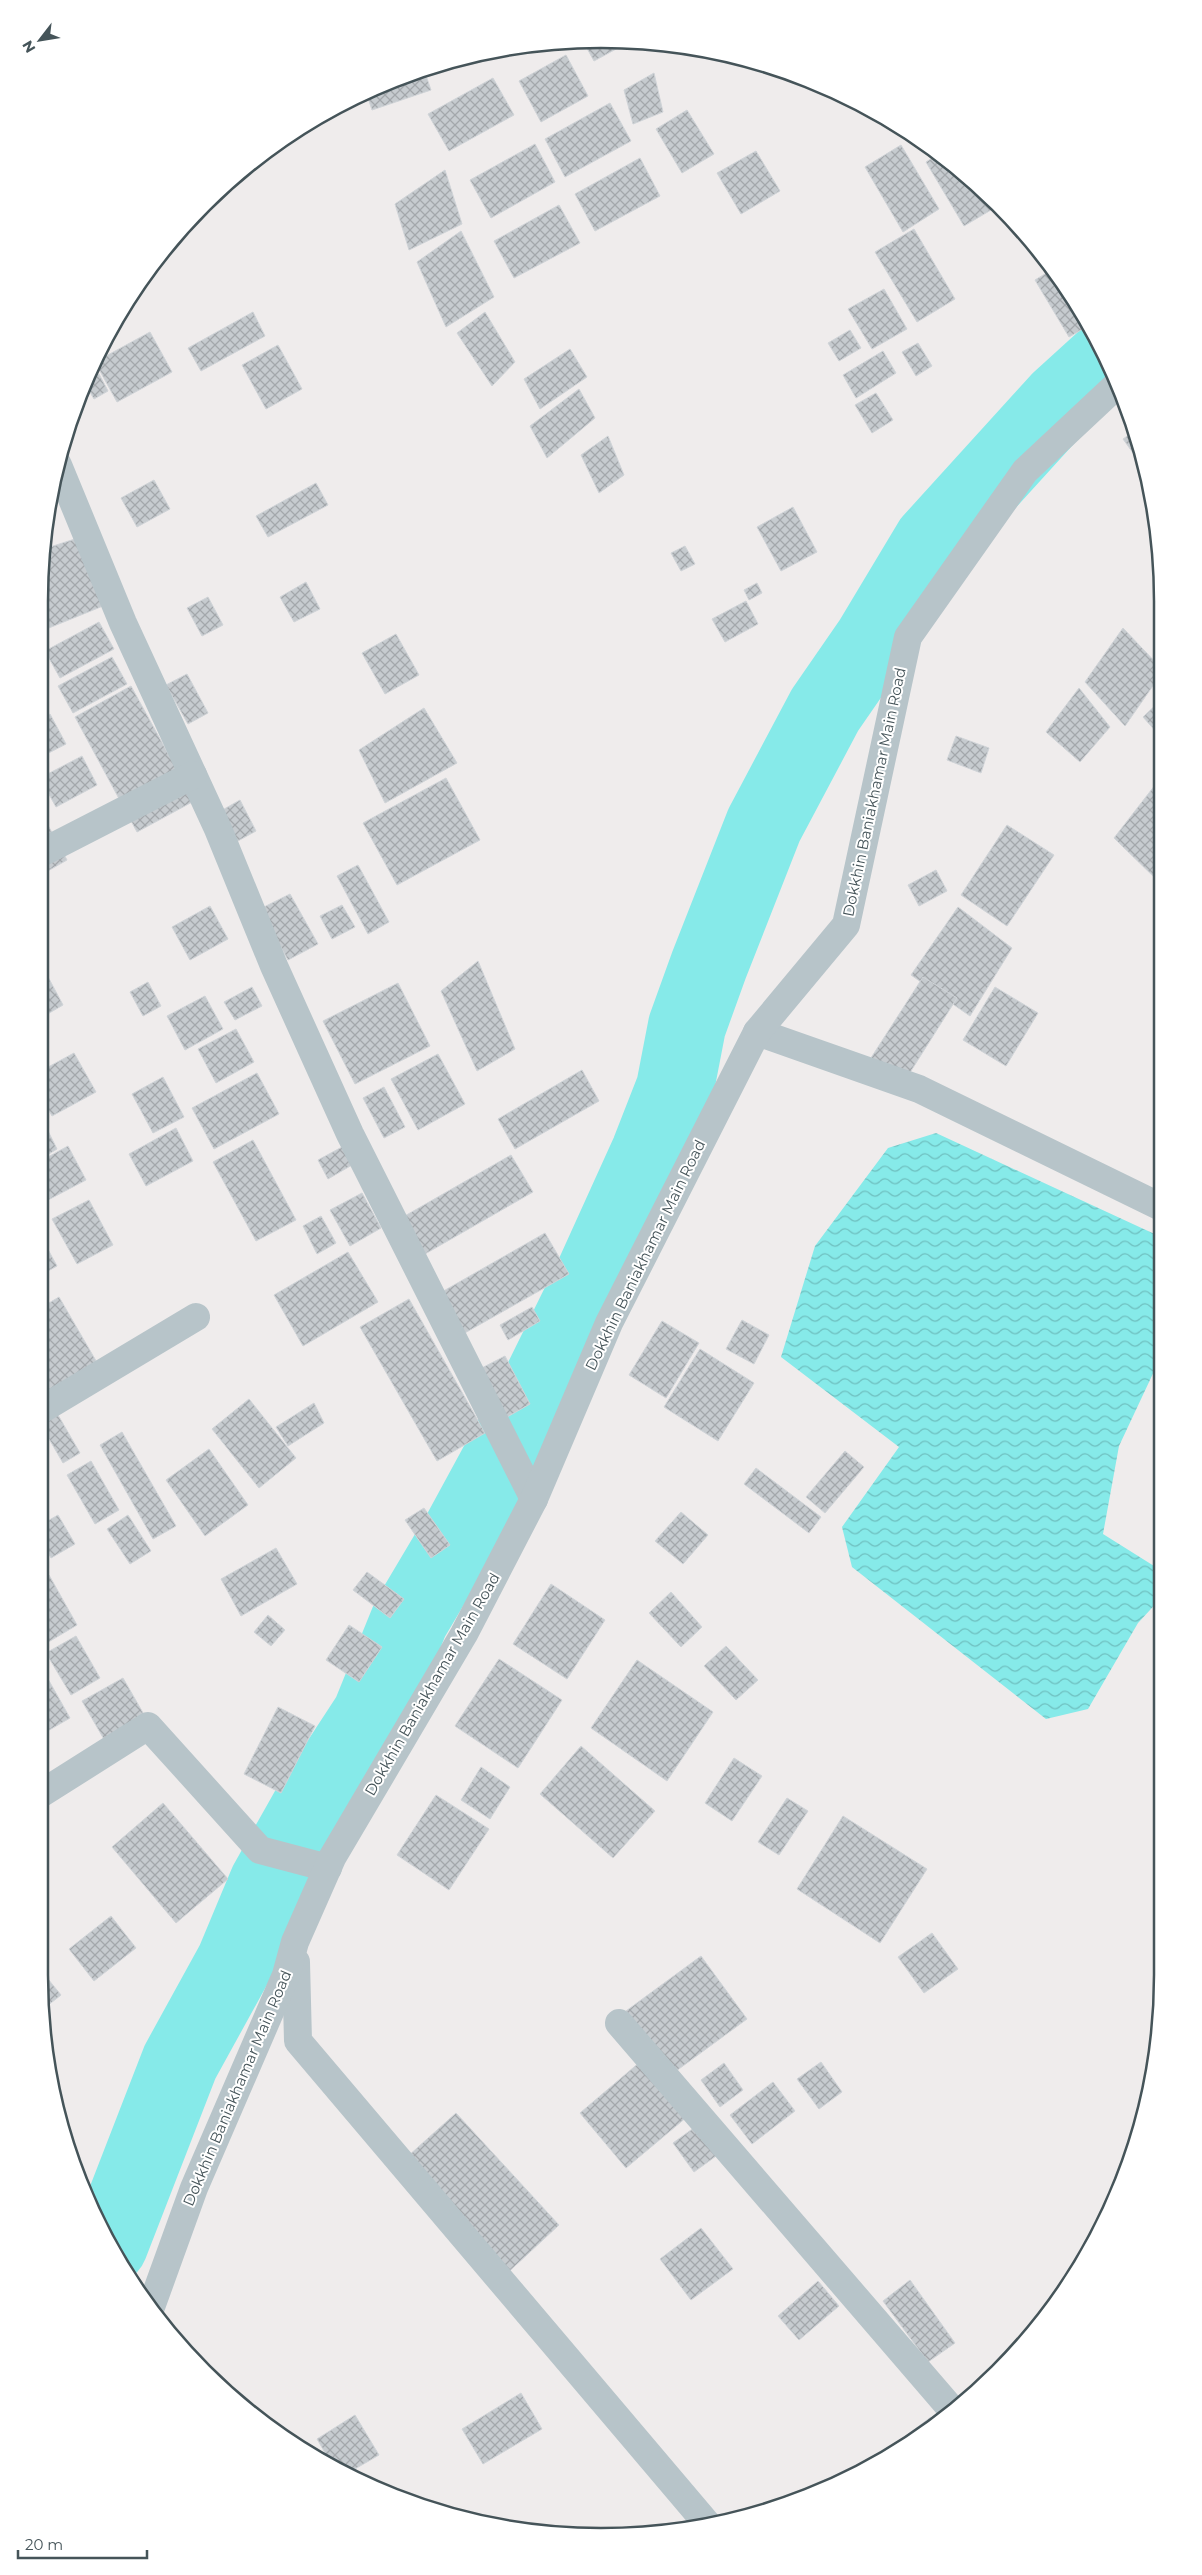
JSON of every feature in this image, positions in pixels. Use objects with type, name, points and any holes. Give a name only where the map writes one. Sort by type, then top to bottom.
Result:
[{"type":"street","name":"Dokkhin Baniakhamar Main Road","points":[[154,2300],[194,2188],[286,1975],[295,1942],[326,1868],[464,1634],[534,1499],[609,1323],[757,1032],[846,925],[908,636],[1025,471],[1112,389]]},
{"type":"street","points":[[62,475],[123,623],[193,775],[274,966],[350,1134],[534,1499]]},
{"type":"street","points":[[48,849],[193,775]]},
{"type":"street","points":[[757,1032],[919,1089],[1154,1204]]},
{"type":"street","points":[[48,1406],[196,1317]]},
{"type":"street","points":[[48,1789],[148,1726],[260,1850],[326,1868]]},
{"type":"street","points":[[295,1942],[298,2041],[702,2518]]},
{"type":"street","points":[[619,2023],[947,2405]]},
{"type":"water","points":[[936,1133],[1154,1234],[1154,1371],[1119,1446],[1103,1534],[1154,1566],[1154,1606],[1138,1623],[1088,1709],[1046,1719],[852,1567],[842,1527],[899,1447],[781,1357],[815,1246],[888,1148]]},
{"type":"building","points":[[587,48],[617,48],[594,61]]},
{"type":"building","points":[[566,55],[588,96],[541,122],[519,81]]},
{"type":"building","points":[[654,73],[663,112],[633,124],[624,90]]},
{"type":"building","points":[[426,76],[431,90],[372,110],[368,99]]},
{"type":"building","points":[[493,78],[514,115],[449,151],[428,114]]},
{"type":"building","points":[[610,103],[631,141],[565,177],[545,139]]},
{"type":"building","points":[[687,110],[714,154],[682,173],[656,129]]},
{"type":"building","points":[[535,144],[555,182],[491,218],[470,180]]},
{"type":"building","points":[[901,145],[939,209],[903,232],[865,167]]},
{"type":"building","points":[[756,151],[780,191],[741,214],[717,173]]},
{"type":"building","points":[[640,158],[660,196],[595,231],[575,194]]},
{"type":"building","points":[[932,158],[938,162],[992,210],[964,226],[926,162]]},
{"type":"building","points":[[445,170],[462,224],[409,250],[395,204]]},
{"type":"building","points":[[559,205],[580,243],[514,278],[494,241]]},
{"type":"building","points":[[914,229],[955,299],[917,322],[875,252]]},
{"type":"building","points":[[461,231],[494,297],[446,327],[417,262]]},
{"type":"building","points":[[1046,273],[1083,329],[1069,337],[1035,280]]},
{"type":"building","points":[[884,289],[907,329],[872,349],[848,309]]},
{"type":"building","points":[[253,312],[265,336],[201,371],[188,348]]},
{"type":"building","points":[[485,312],[515,362],[492,386],[457,333]]},
{"type":"building","points":[[850,330],[861,348],[839,361],[828,343]]},
{"type":"building","points":[[150,332],[172,372],[117,402],[99,369],[105,357]]},
{"type":"building","points":[[918,343],[932,366],[916,376],[902,352]]},
{"type":"building","points":[[278,345],[302,389],[266,409],[242,365]]},
{"type":"building","points":[[570,349],[587,377],[540,409],[524,379]]},
{"type":"building","points":[[883,351],[896,373],[856,398],[843,375]]},
{"type":"building","points":[[99,374],[108,391],[94,399],[89,391],[96,376]]},
{"type":"building","points":[[579,389],[595,418],[547,458],[530,426]]},
{"type":"building","points":[[876,393],[893,420],[872,433],[855,405]]},
{"type":"building","points":[[1129,435],[1135,456],[1123,439]]},
{"type":"building","points":[[608,436],[624,475],[599,493],[581,455]]},
{"type":"building","points":[[154,480],[170,509],[137,527],[121,498]]},
{"type":"building","points":[[316,483],[328,505],[268,537],[256,516]]},
{"type":"building","points":[[793,507],[817,552],[781,571],[757,527]]},
{"type":"building","points":[[81,537],[103,606],[48,628],[49,565],[51,547]]},
{"type":"building","points":[[685,546],[695,564],[681,571],[671,553]]},
{"type":"building","points":[[306,582],[320,609],[294,622],[280,597]]},
{"type":"building","points":[[757,583],[762,593],[749,600],[744,590]]},
{"type":"building","points":[[208,597],[223,625],[202,636],[187,608]]},
{"type":"building","points":[[746,601],[758,624],[725,642],[712,619]]},
{"type":"building","points":[[99,622],[114,649],[60,678],[48,656],[48,649]]},
{"type":"building","points":[[1123,628],[1154,661],[1154,684],[1125,726],[1085,682]]},
{"type":"building","points":[[396,634],[419,675],[385,694],[362,653]]},
{"type":"building","points":[[112,657],[127,684],[73,713],[58,686]]},
{"type":"building","points":[[187,674],[208,713],[188,724],[166,685]]},
{"type":"building","points":[[131,686],[194,801],[137,832],[75,717]]},
{"type":"building","points":[[1079,688],[1110,727],[1080,762],[1046,732]]},
{"type":"building","points":[[1154,707],[1154,729],[1143,717]]},
{"type":"building","points":[[424,708],[457,763],[385,803],[359,750]]},
{"type":"building","points":[[50,714],[66,744],[48,753],[48,715]]},
{"type":"building","points":[[956,736],[989,748],[981,773],[947,760]]},
{"type":"building","points":[[82,756],[97,785],[56,807],[48,792],[48,774]]},
{"type":"building","points":[[446,778],[480,840],[397,885],[363,823]]},
{"type":"building","points":[[1154,786],[1154,877],[1114,838]]},
{"type":"building","points":[[240,800],[256,831],[236,842],[219,812]]},
{"type":"building","points":[[48,825],[67,860],[48,871]]},
{"type":"building","points":[[1007,825],[1054,855],[1007,926],[961,895]]},
{"type":"building","points":[[358,865],[389,922],[368,934],[337,876]]},
{"type":"building","points":[[936,870],[947,891],[919,906],[908,885]]},
{"type":"building","points":[[290,894],[318,944],[288,960],[260,909]]},
{"type":"building","points":[[342,905],[355,927],[332,939],[320,916]]},
{"type":"building","points":[[210,906],[228,939],[190,960],[172,927]]},
{"type":"building","points":[[958,907],[1012,948],[970,1016],[911,975]]},
{"type":"building","points":[[478,961],[515,1049],[477,1071],[441,991]]},
{"type":"building","points":[[48,977],[63,1005],[48,1014]]},
{"type":"building","points":[[923,977],[957,998],[904,1082],[869,1061]]},
{"type":"building","points":[[148,982],[161,1006],[143,1016],[130,992]]},
{"type":"building","points":[[398,983],[430,1046],[355,1084],[323,1021]]},
{"type":"building","points":[[252,987],[262,1006],[235,1020],[224,1002]]},
{"type":"building","points":[[995,987],[1038,1013],[1006,1066],[963,1040]]},
{"type":"building","points":[[205,996],[223,1029],[185,1050],[167,1016]]},
{"type":"building","points":[[236,1029],[254,1062],[216,1083],[198,1049]]},
{"type":"building","points":[[74,1053],[96,1092],[52,1116],[48,1109],[48,1067]]},
{"type":"building","points":[[438,1054],[465,1104],[418,1130],[391,1079]]},
{"type":"building","points":[[582,1070],[599,1101],[515,1149],[498,1119]]},
{"type":"building","points":[[257,1073],[279,1114],[214,1149],[192,1108]]},
{"type":"building","points":[[163,1077],[184,1117],[153,1133],[132,1094]]},
{"type":"building","points":[[384,1087],[405,1127],[384,1138],[363,1098]]},
{"type":"building","points":[[176,1128],[193,1161],[146,1186],[129,1154]]},
{"type":"building","points":[[48,1131],[57,1149],[48,1154]]},
{"type":"building","points":[[253,1140],[296,1220],[256,1241],[213,1162]]},
{"type":"building","points":[[68,1146],[86,1180],[48,1200],[48,1157]]},
{"type":"building","points":[[342,1147],[352,1165],[328,1179],[318,1160]]},
{"type":"building","points":[[511,1155],[533,1192],[425,1254],[403,1217]]},
{"type":"building","points":[[362,1193],[381,1228],[350,1246],[330,1210]]},
{"type":"building","points":[[89,1200],[113,1245],[77,1264],[52,1219]]},
{"type":"building","points":[[321,1216],[336,1243],[317,1254],[303,1226]]},
{"type":"building","points":[[545,1233],[569,1274],[463,1334],[440,1293]]},
{"type":"building","points":[[48,1250],[57,1266],[48,1271]]},
{"type":"building","points":[[348,1252],[378,1302],[303,1346],[274,1295]]},
{"type":"building","points":[[59,1297],[99,1366],[50,1394],[48,1391],[48,1304]]},
{"type":"building","points":[[409,1299],[485,1433],[437,1461],[360,1327]]},
{"type":"building","points":[[532,1307],[540,1321],[508,1340],[500,1325]]},
{"type":"building","points":[[742,1320],[769,1335],[754,1364],[726,1349]]},
{"type":"building","points":[[662,1321],[699,1343],[666,1398],[629,1375]]},
{"type":"building","points":[[700,1349],[754,1383],[718,1441],[664,1407]]},
{"type":"building","points":[[505,1356],[530,1404],[500,1421],[474,1372]]},
{"type":"building","points":[[249,1399],[296,1458],[259,1488],[212,1429]]},
{"type":"building","points":[[314,1403],[324,1423],[288,1446],[276,1427]]},
{"type":"building","points":[[58,1415],[80,1453],[63,1463],[48,1437],[48,1421]]},
{"type":"building","points":[[122,1432],[176,1526],[153,1539],[100,1445]]},
{"type":"building","points":[[209,1449],[248,1505],[205,1536],[166,1480]]},
{"type":"building","points":[[845,1451],[864,1467],[825,1513],[806,1497]]},
{"type":"building","points":[[91,1461],[119,1510],[95,1524],[67,1475]]},
{"type":"building","points":[[756,1468],[821,1517],[809,1533],[744,1484]]},
{"type":"building","points":[[424,1508],[450,1545],[431,1558],[405,1520]]},
{"type":"building","points":[[681,1512],[708,1535],[683,1564],[655,1541]]},
{"type":"building","points":[[58,1515],[75,1544],[51,1558],[48,1553],[48,1521]]},
{"type":"building","points":[[128,1515],[151,1551],[130,1564],[107,1529]]},
{"type":"building","points":[[276,1548],[297,1584],[241,1616],[221,1579]]},
{"type":"building","points":[[367,1572],[404,1599],[390,1618],[353,1590]]},
{"type":"building","points":[[48,1576],[77,1625],[48,1642]]},
{"type":"building","points":[[551,1584],[605,1620],[567,1679],[513,1644]]},
{"type":"building","points":[[671,1592],[702,1627],[681,1647],[649,1613]]},
{"type":"building","points":[[268,1615],[285,1630],[271,1646],[254,1632]]},
{"type":"building","points":[[349,1625],[382,1647],[359,1682],[326,1660]]},
{"type":"building","points":[[76,1636],[100,1678],[71,1695],[48,1656],[48,1652]]},
{"type":"building","points":[[726,1646],[758,1680],[736,1700],[704,1666]]},
{"type":"building","points":[[499,1659],[562,1700],[518,1768],[455,1726]]},
{"type":"building","points":[[637,1660],[713,1712],[667,1781],[591,1728]]},
{"type":"building","points":[[123,1678],[154,1732],[113,1755],[82,1701]]},
{"type":"building","points":[[48,1679],[70,1718],[48,1731]]},
{"type":"building","points":[[278,1707],[315,1726],[281,1793],[244,1774]]},
{"type":"building","points":[[581,1746],[655,1811],[613,1858],[540,1794]]},
{"type":"building","points":[[734,1758],[762,1776],[732,1821],[705,1803]]},
{"type":"building","points":[[481,1767],[510,1787],[490,1819],[461,1800]]},
{"type":"building","points":[[436,1795],[489,1829],[449,1890],[397,1855]]},
{"type":"building","points":[[787,1798],[808,1811],[779,1855],[758,1842]]},
{"type":"building","points":[[163,1803],[228,1879],[176,1923],[112,1847]]},
{"type":"building","points":[[843,1816],[927,1869],[880,1943],[797,1889]]},
{"type":"building","points":[[111,1916],[136,1948],[94,1981],[69,1949]]},
{"type":"building","points":[[932,1933],[958,1969],[924,1993],[898,1957]]},
{"type":"building","points":[[701,1956],[747,2019],[672,2074],[626,2011]]},
{"type":"building","points":[[48,1979],[61,1995],[49,2005]]},
{"type":"building","points":[[647,2056],[694,2111],[626,2168],[580,2113]]},
{"type":"building","points":[[821,2062],[842,2092],[819,2109],[797,2079]]},
{"type":"building","points":[[724,2063],[743,2090],[720,2107],[701,2080]]},
{"type":"building","points":[[773,2082],[795,2111],[752,2144],[730,2115]]},
{"type":"building","points":[[456,2113],[559,2225],[501,2279],[397,2166]]},
{"type":"building","points":[[702,2122],[723,2151],[694,2172],[673,2143]]},
{"type":"building","points":[[701,2228],[733,2269],[691,2300],[660,2259]]},
{"type":"building","points":[[910,2280],[955,2343],[928,2362],[883,2301]]},
{"type":"building","points":[[818,2281],[839,2306],[799,2340],[778,2316]]},
{"type":"building","points":[[521,2393],[542,2429],[483,2464],[462,2429]]},
{"type":"building","points":[[355,2415],[379,2455],[355,2469],[326,2454],[317,2439]]},
{"type":"building","points":[[931,2417],[931,2418],[905,2436]]},
{"type":"waterway","points":[[113,2234],[180,2062],[235,1962],[268,1883],[309,1810],[371,1715],[410,1619],[461,1533],[530,1406],[592,1280],[650,1152],[675,1088],[687,1026],[764,825],[825,710],[872,642],[932,542],[1061,400],[1101,364]]}]
